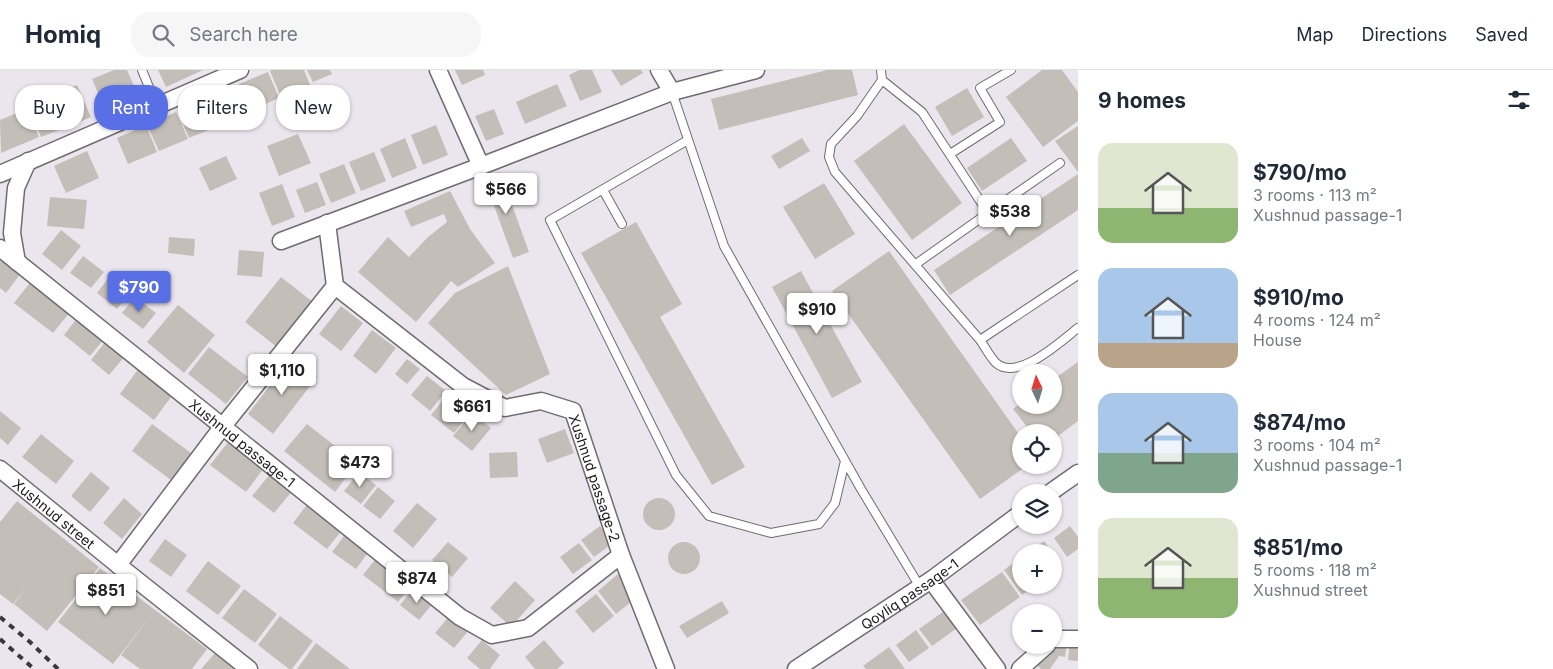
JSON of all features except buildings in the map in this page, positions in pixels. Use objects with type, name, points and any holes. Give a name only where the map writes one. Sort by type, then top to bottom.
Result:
[{"type":"street","points":[[168,102],[240,70]]},
{"type":"street","points":[[438,70],[481,166]]},
{"type":"street","points":[[659,70],[672,92]]},
{"type":"street","points":[[281,241],[672,92],[756,70]]},
{"type":"street","points":[[0,174],[102,130]]},
{"type":"street","points":[[17,262],[12,234],[16,188],[28,161]]},
{"type":"street","points":[[118,565],[223,426],[334,286],[327,223]]},
{"type":"street","name":"Xushnud passage-1","points":[[0,248],[460,617],[492,635],[528,628],[621,555]]},
{"type":"street","name":"Xushnud passage-2","points":[[334,286],[472,391],[505,408],[541,401],[573,411],[621,555],[666,669]]},
{"type":"street","name":"Xushnud street","points":[[0,469],[249,669]]},
{"type":"street","points":[[1062,484],[1078,473]]},
{"type":"street","name":"Qoyliq passage-1","points":[[796,669],[925,584],[1012,520]]},
{"type":"street","points":[[925,584],[997,669]]},
{"type":"street","points":[[1062,639],[1078,639]]},
{"type":"street","points":[[1020,669],[1037,654]]},
{"type":"lane","points":[[142,70],[148,85]]},
{"type":"lane","points":[[881,70],[882,80],[857,116],[831,144],[829,157],[835,172],[916,264],[980,340],[997,364],[1010,368],[1032,363],[1078,328]]},
{"type":"lane","points":[[993,70],[997,78]]},
{"type":"lane","points":[[950,154],[1000,122],[980,88],[1012,70]]},
{"type":"lane","points":[[882,80],[922,112],[988,213]]},
{"type":"lane","points":[[672,92],[724,246],[845,461],[925,584]]},
{"type":"lane","points":[[688,140],[550,220],[676,475],[709,516],[771,533],[819,524],[835,503],[845,461]]},
{"type":"lane","points":[[916,264],[1060,163]]},
{"type":"lane","points":[[603,190],[622,224]]},
{"type":"lane","points":[[980,340],[1078,275]]},
{"type":"railway","points":[[0,617],[58,669]]},
{"type":"railway","points":[[0,639],[34,669]]}]
